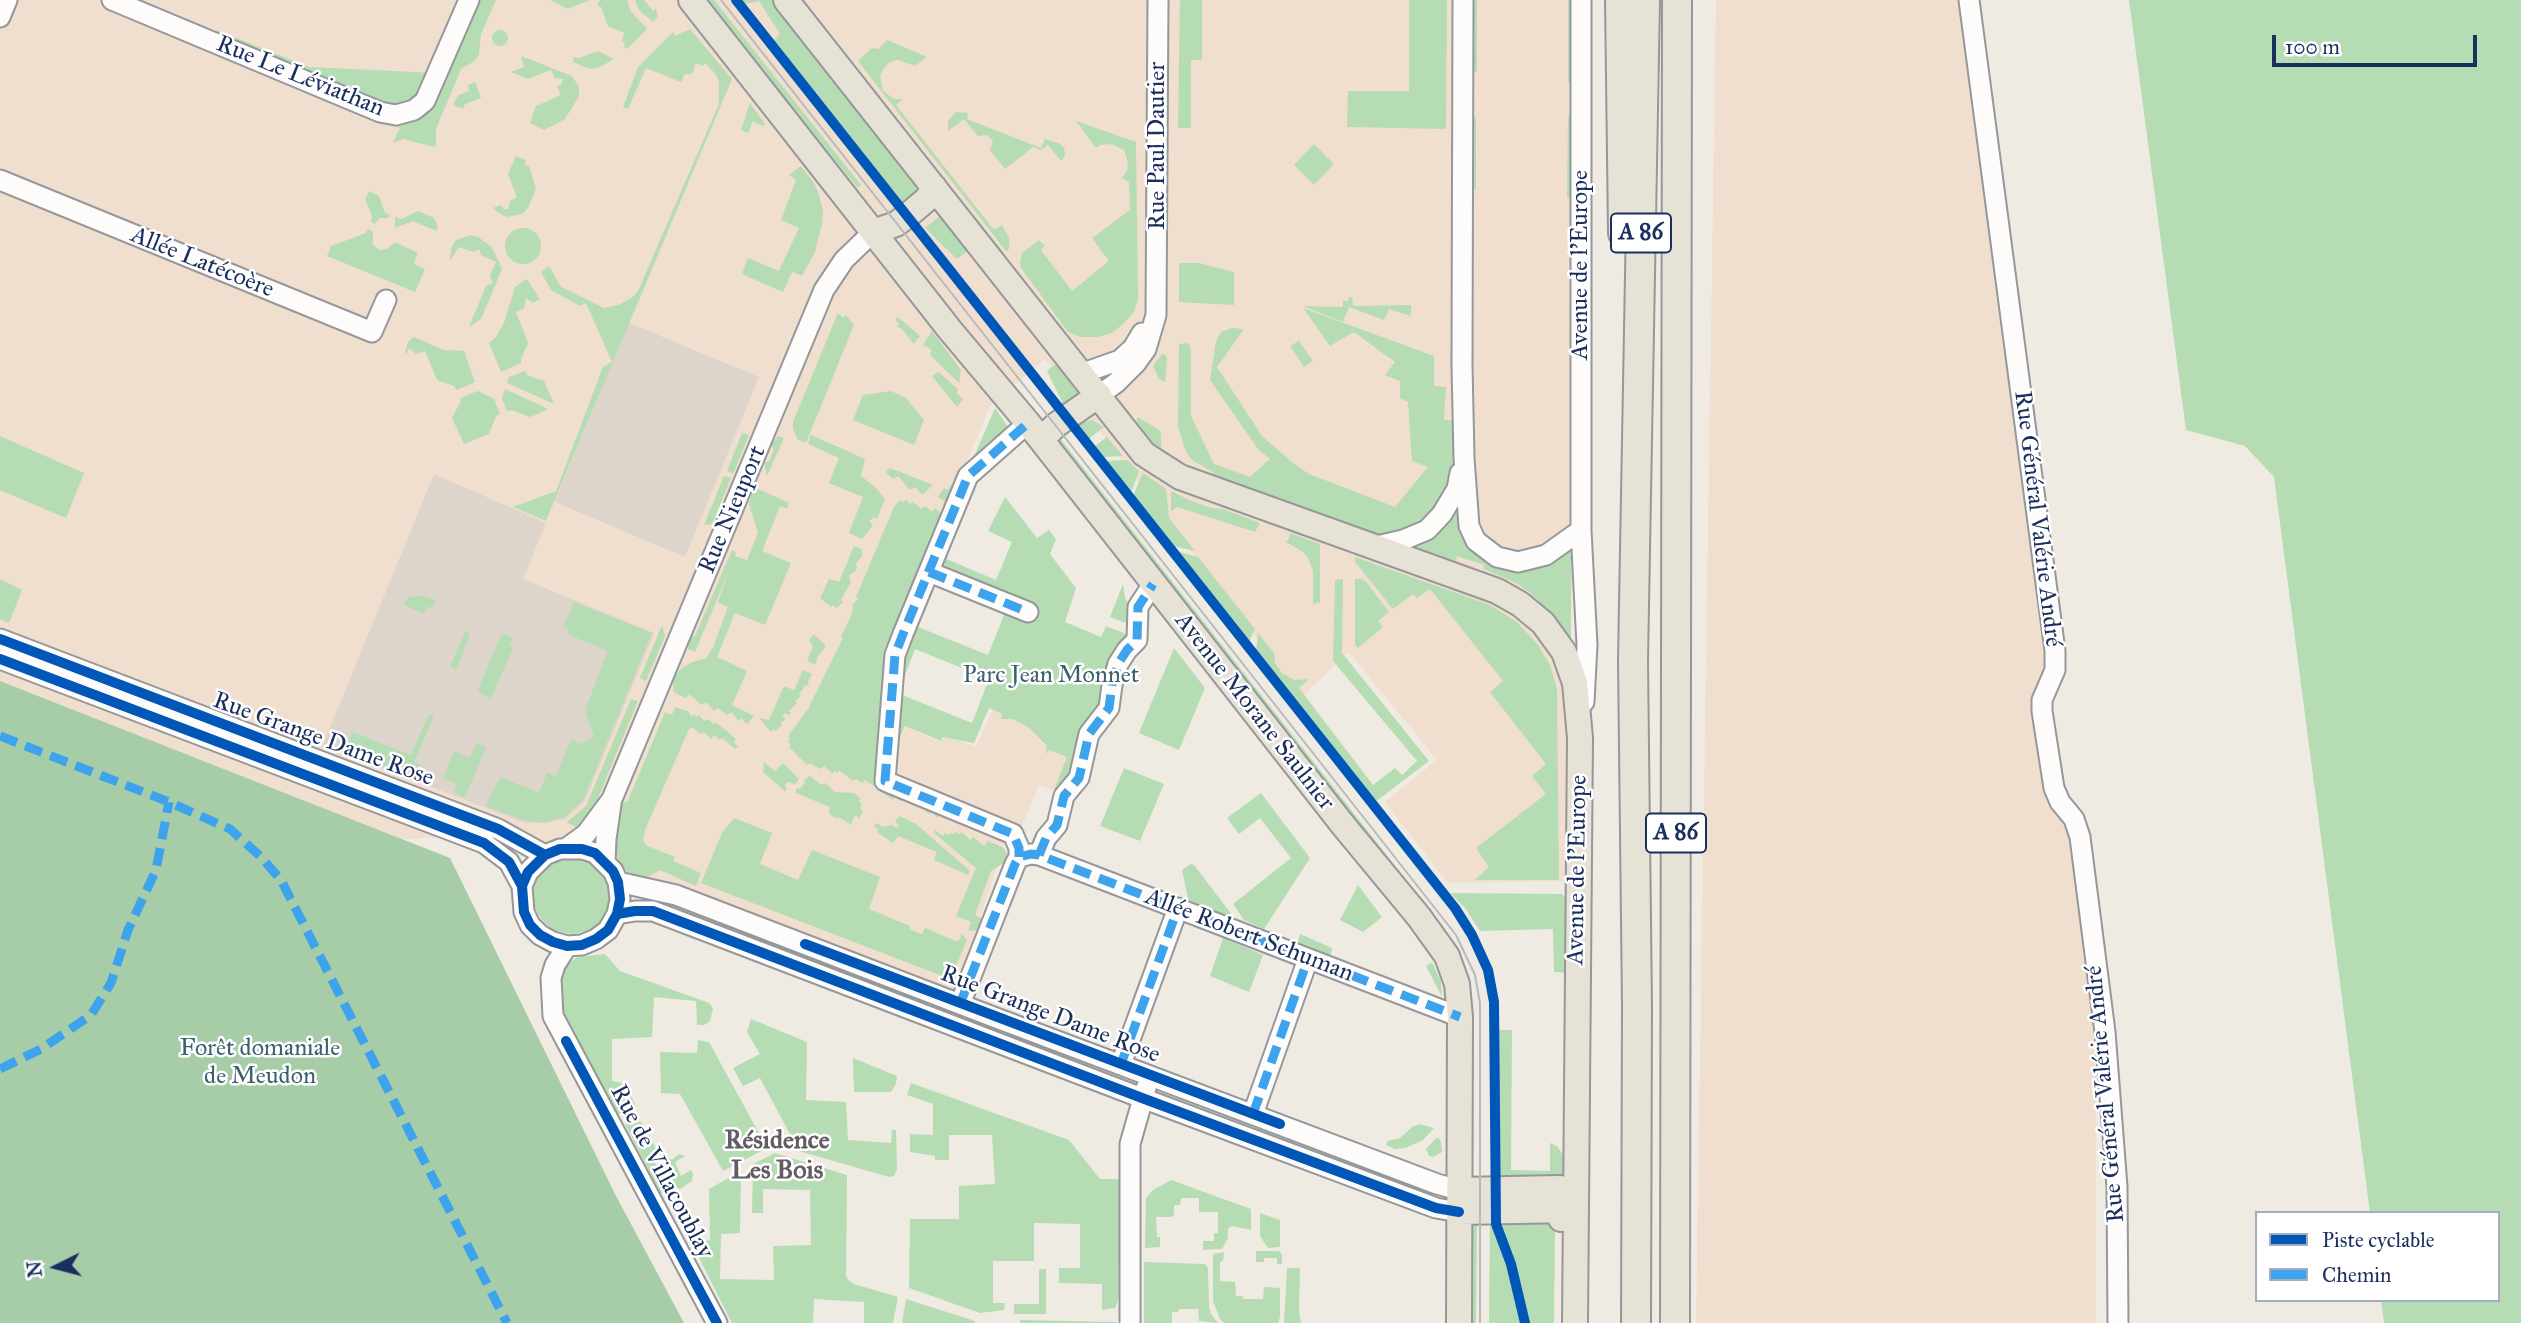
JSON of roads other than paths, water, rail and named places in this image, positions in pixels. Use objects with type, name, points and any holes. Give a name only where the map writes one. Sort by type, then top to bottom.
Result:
[{"type":"highway","points":[[1620,0],[1626,383],[1635,466]]},
{"type":"highway","name":"A 86","points":[[1636,1323],[1637,1007],[1633,660],[1645,0]]},
{"type":"highway","name":"A 86","points":[[1675,1323],[1676,30],[1679,0]]},
{"type":"main road","name":"Avenue Morane Saulnier","points":[[691,0],[950,330],[1035,433],[1343,825],[1419,917],[1447,957],[1457,984],[1460,1017]]},
{"type":"main road","points":[[786,0],[1083,373],[1144,454],[1180,477],[1253,505],[1377,546],[1497,591],[1520,604],[1543,622],[1564,652],[1575,683],[1580,738]]},
{"type":"main road","points":[[873,232],[896,224],[907,216],[927,199],[934,187]]},
{"type":"main road","points":[[1035,433],[1046,435],[1099,395]]},
{"type":"main road","name":"Avenue de l'Europe","points":[[1561,1323],[1568,1210],[1580,738]]},
{"type":"main road","points":[[1459,1323],[1460,1017]]},
{"type":"main road","points":[[1459,1201],[1560,1188],[1568,1210]]},
{"type":"main road","name":"Avenue de l'Europe","points":[[1568,1210],[1575,1323]]},
{"type":"street","points":[[0,17],[7,0]]},
{"type":"street","name":"Rue Le Léviathan","points":[[112,0],[380,112],[396,115],[414,110],[425,100],[469,0]]},
{"type":"street","name":"Rue Paul Dautier","points":[[1099,395],[1124,376],[1146,349],[1156,315],[1158,0]]},
{"type":"street","points":[[1463,0],[1462,365],[1469,526],[1476,541],[1497,557],[1518,562],[1546,555],[1581,530]]},
{"type":"street","name":"Avenue de l'Europe","points":[[1580,738],[1587,645],[1581,530],[1581,0]]},
{"type":"street","name":"Rue Général Valérie André","points":[[1969,0],[2055,650],[2054,670],[2042,699],[2042,711],[2054,788],[2060,802],[2074,819],[2080,837],[2105,1032],[2117,1187],[2118,1323]]},
{"type":"street","name":"Allée Latécoère","points":[[0,180],[372,332],[386,300]]},
{"type":"street","name":"Rue Nieuport","points":[[568,847],[586,834],[611,799],[824,290],[844,260],[873,232]]},
{"type":"street","name":"Rue Paul Dautier","points":[[1083,373],[1120,360],[1133,348],[1144,330],[1155,292]]},
{"type":"street","points":[[1029,856],[1019,848],[1013,834],[885,781],[895,655],[968,476],[1035,433]]},
{"type":"street","points":[[1377,546],[1404,540],[1427,530],[1442,514],[1457,489],[1464,458]]},
{"type":"street","points":[[929,572],[1028,612]]},
{"type":"street","points":[[960,1004],[1010,874],[1057,825],[1064,796],[1079,778],[1089,734],[1109,708],[1118,664],[1137,640],[1138,607],[1153,584]]},
{"type":"street","name":"Rue Grange Dame Rose","points":[[0,639],[498,829],[545,855]]},
{"type":"street","name":"Rue Grange Dame Rose","points":[[0,659],[484,843],[509,863],[522,886],[524,912],[530,925],[540,935],[567,946]]},
{"type":"street","name":"Rue Nieuport","points":[[606,862],[611,799]]},
{"type":"street","points":[[522,886],[528,872],[545,855],[568,847],[594,853],[606,862],[618,882],[620,899],[617,914],[608,930],[596,939],[582,945],[567,946]]},
{"type":"street","name":"Allée Robert Schuman","points":[[1029,856],[1178,908],[1460,1017]]},
{"type":"street","name":"Rue Grange Dame Rose","points":[[618,882],[676,895],[1151,1075],[1437,1184],[1459,1201]]},
{"type":"street","points":[[1121,1064],[1178,908]]},
{"type":"street","name":"Rue Grange Dame Rose","points":[[617,914],[653,911],[1436,1208],[1459,1201]]},
{"type":"street","name":"Rue de Villacoublay","points":[[567,946],[555,965],[551,978],[553,1016],[717,1323]]},
{"type":"street","points":[[1253,1114],[1308,959]]},
{"type":"street","points":[[1130,1323],[1130,1144],[1151,1075]]},
{"type":"tram line","points":[[721,0],[1456,935],[1475,975],[1480,1003],[1480,1323]]},
{"type":"district","name":"Résidence Les Bois","points":[[777,1157]]},
{"type":"park label","name":"Parc Jean Monnet","points":[[1051,676]]},
{"type":"park label","name":"Forêt domaniale de Meudon","points":[[260,1063]]}]
